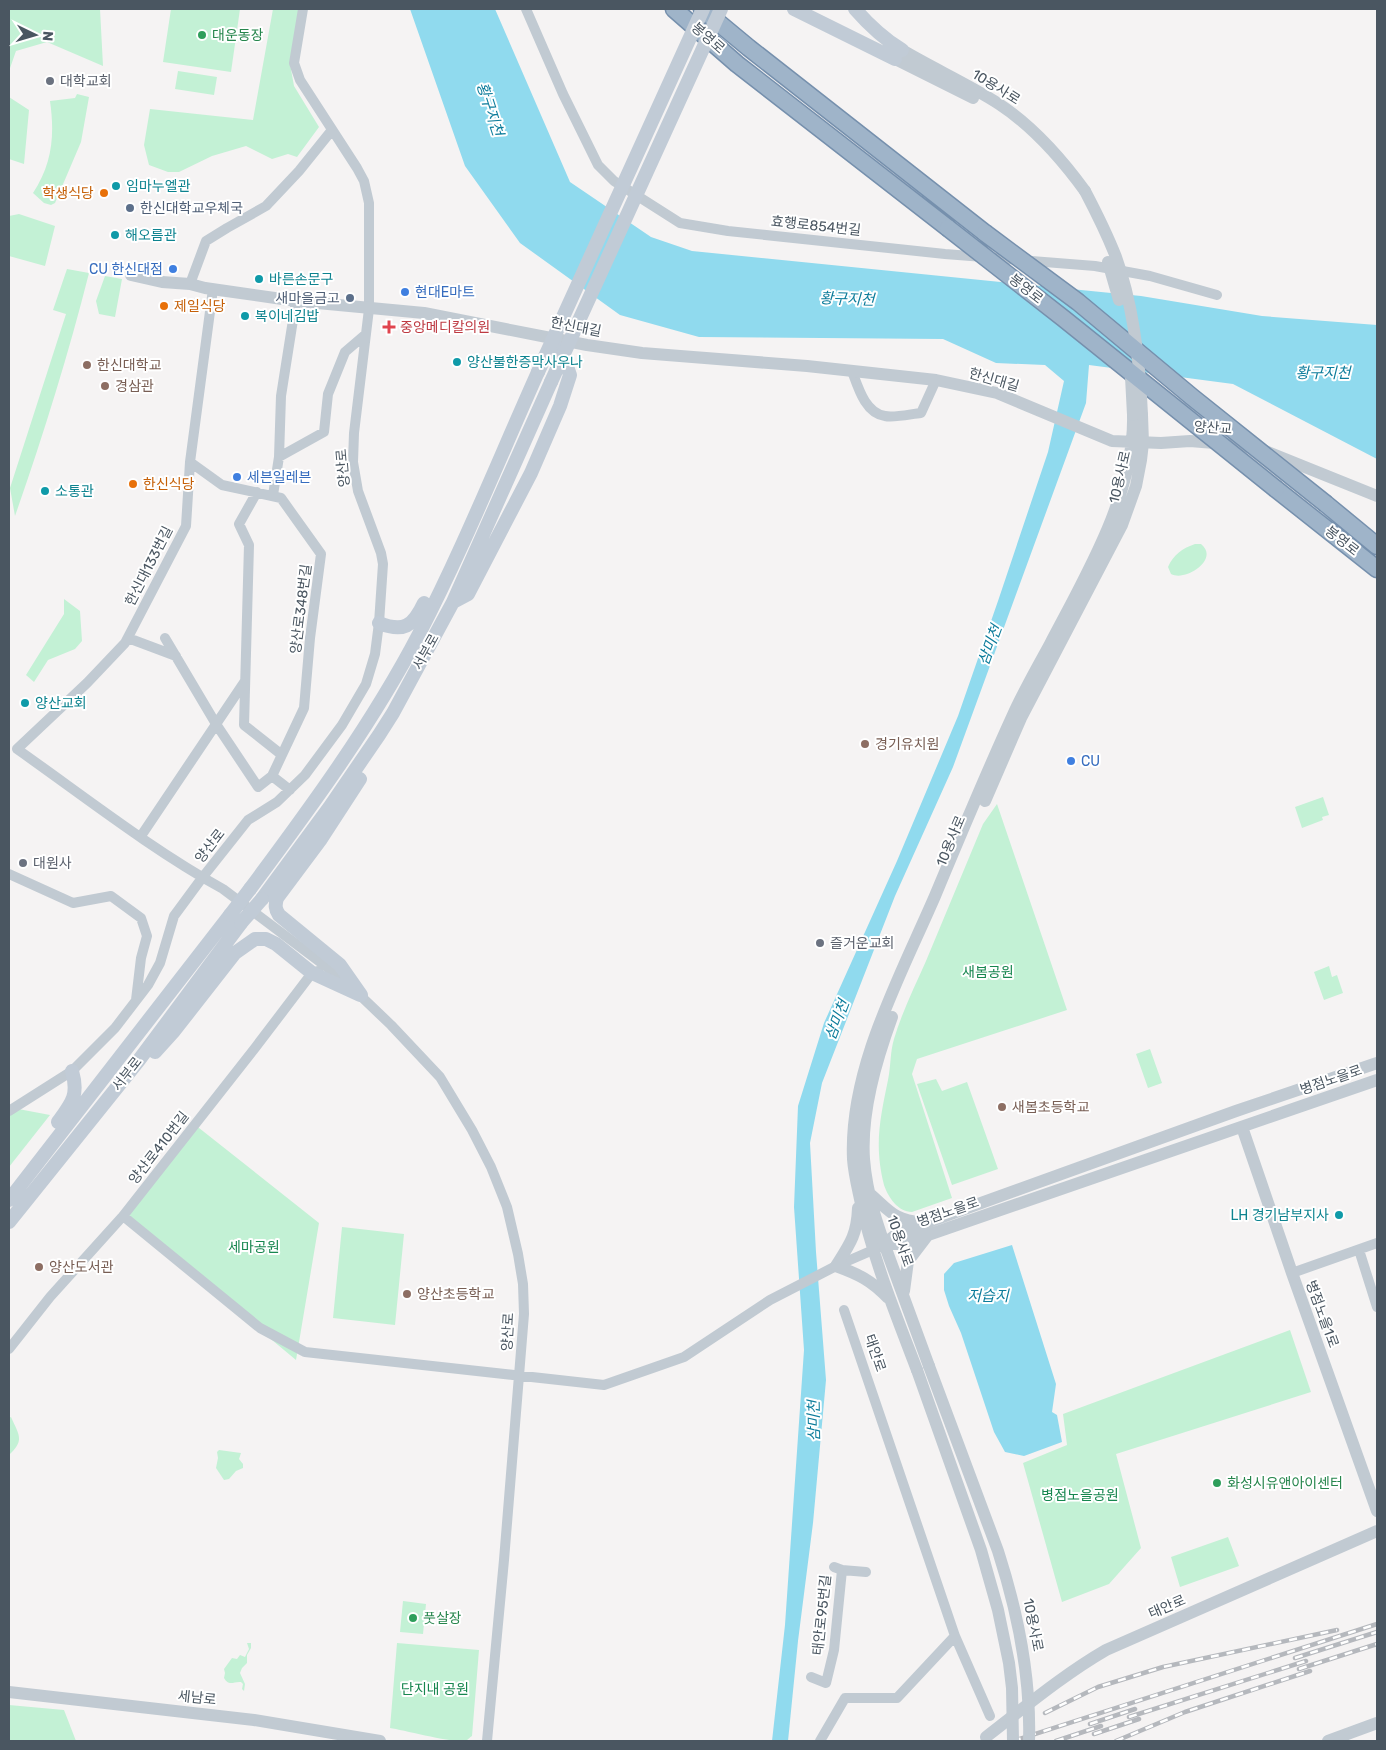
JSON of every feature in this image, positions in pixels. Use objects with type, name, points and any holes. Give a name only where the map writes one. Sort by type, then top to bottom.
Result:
[{"type":"highway","name":"봉영로","points":[[674,9],[737,64],[1063,318],[1377,569]]},
{"type":"highway","name":"봉영로","points":[[702,9],[985,233],[1078,302],[1192,397],[1377,546]]},
{"type":"main road","name":"서부로","points":[[9,1200],[250,889],[344,759],[386,692],[427,617],[702,9]]},
{"type":"main road","name":"서부로","points":[[9,1222],[104,1104],[241,923],[262,899],[334,800],[392,713],[453,602],[550,382],[721,9]]},
{"type":"main road","points":[[794,9],[899,54]]},
{"type":"main road","points":[[855,9],[899,54]]},
{"type":"main road","points":[[453,602],[468,594],[531,473],[560,406],[570,375],[564,358],[552,349],[555,338]]},
{"type":"main road","points":[[379,623],[397,629],[407,626],[416,618],[484,493]]},
{"type":"main road","points":[[361,995],[340,965],[279,915],[275,910],[275,904],[277,898],[321,839],[378,752],[392,713]]},
{"type":"main road","points":[[104,1104],[174,1031],[235,953],[255,939],[266,939],[276,944],[312,973],[361,995]]},
{"type":"main road","points":[[22,1184],[33,1155],[72,1104],[75,1082],[72,1071]]},
{"type":"street","name":"양산로","points":[[9,1111],[72,1071],[104,1042],[148,986],[160,963],[174,916],[248,820],[277,802],[305,775],[342,725],[366,684],[375,654],[379,623],[382,559],[358,491],[354,462],[354,433],[369,309],[369,203],[364,181],[308,96],[294,63],[303,9]]},
{"type":"street","name":"효행로854번길","points":[[526,9],[563,94],[598,165],[614,181],[680,223],[728,231],[945,254],[1095,266],[1150,276],[1217,296]]},
{"type":"street","name":"10용사로","points":[[865,1199],[865,1123],[880,1055],[891,1020],[1021,718],[1122,525],[1136,486],[1138,415],[1133,329],[1123,279],[1107,237],[1081,192],[1052,150],[1011,113],[985,95],[899,54]]},
{"type":"street","points":[[190,284],[206,241],[266,206],[300,171],[332,130]]},
{"type":"street","name":"한신대길","points":[[131,275],[162,282],[190,284],[296,301],[424,313],[642,353],[936,380],[997,394],[1044,412]]},
{"type":"street","name":"한신대133번길","points":[[213,289],[190,462],[186,526],[126,643],[87,683],[13,749],[202,878],[223,889],[331,971]]},
{"type":"street","points":[[190,462],[222,484],[273,495],[279,457],[281,396],[296,301]]},
{"type":"street","points":[[279,457],[324,432],[328,394],[344,352],[366,334]]},
{"type":"street","points":[[852,371],[861,396],[875,411],[885,416],[921,413],[936,380]]},
{"type":"street","name":"양산교","points":[[1044,412],[1112,441],[1190,441],[1239,445],[1265,451],[1377,496]]},
{"type":"street","name":"10용사로","points":[[1029,1741],[1029,1708],[1025,1663],[1021,1636],[1010,1590],[998,1551],[923,1368],[891,1302],[879,1247],[854,1161],[855,1114],[858,1095],[876,1035],[1013,714],[1093,561],[1112,518],[1137,442]]},
{"type":"street","points":[[1123,483],[1131,480],[1136,486]]},
{"type":"street","points":[[257,492],[239,524],[249,545],[244,725],[282,756]]},
{"type":"street","name":"양산로348번길","points":[[272,776],[304,708],[310,638],[321,554],[281,498],[273,495]]},
{"type":"street","points":[[128,638],[176,656]]},
{"type":"street","points":[[165,638],[216,724],[258,788],[272,776],[290,790]]},
{"type":"street","points":[[141,836],[246,680]]},
{"type":"street","points":[[9,874],[73,903],[111,896],[141,918],[147,936],[140,958],[136,1000]]},
{"type":"street","name":"양산로","points":[[331,971],[361,995],[440,1077],[472,1130],[494,1175],[507,1207],[518,1254],[523,1284],[524,1314],[487,1741]]},
{"type":"street","points":[[312,973],[331,971]]},
{"type":"street","name":"양산로410번길","points":[[9,1349],[50,1297],[123,1216],[312,973]]},
{"type":"street","name":"병점노을로","points":[[879,1247],[902,1244],[925,1230],[1182,1130],[1377,1063]]},
{"type":"street","name":"병점노을로","points":[[925,1230],[1187,1146],[1377,1080]]},
{"type":"street","points":[[1289,1093],[1287,1098],[1293,1109]]},
{"type":"street","name":"병점노을1로","points":[[1242,1127],[1377,1510]]},
{"type":"street","points":[[1182,1130],[1188,1133],[1190,1140],[1187,1146]]},
{"type":"street","points":[[836,1266],[854,1238],[865,1199],[925,1230],[907,1265],[904,1296]]},
{"type":"street","points":[[123,1216],[260,1328],[304,1352],[604,1385],[684,1357],[770,1300],[836,1266],[879,1247]]},
{"type":"street","points":[[1292,1273],[1377,1243]]},
{"type":"street","name":"10용사로","points":[[879,1247],[904,1296],[923,1368],[981,1550],[998,1610],[1012,1688],[1013,1741]]},
{"type":"street","points":[[1359,1250],[1377,1307]]},
{"type":"street","points":[[836,1266],[861,1275],[872,1282],[891,1302]]},
{"type":"street","name":"태안로","points":[[844,1310],[955,1636],[990,1716]]},
{"type":"street","name":"태안로","points":[[986,1737],[1057,1681],[1081,1664],[1106,1650],[1377,1531]]},
{"type":"street","name":"태안로95번길","points":[[811,1677],[826,1684],[834,1650],[838,1569],[866,1572]]},
{"type":"street","points":[[820,1741],[845,1698],[897,1698],[955,1636]]},
{"type":"street","name":"세남로","points":[[9,1692],[254,1720],[380,1741]]},
{"type":"street","points":[[1328,1741],[1377,1723]]},
{"type":"green space","points":[[9,9],[100,9],[103,66],[47,42],[16,51],[9,71]]},
{"type":"green space","name":"대운동장","points":[[171,9],[240,9],[231,72],[163,62]]},
{"type":"green space","points":[[273,9],[299,9],[290,64],[294,86],[319,127],[297,157],[288,154],[272,159],[246,146],[212,156],[179,172],[168,172],[149,165],[144,145],[150,109],[253,120]]},
{"type":"green space","points":[[178,71],[217,77],[214,95],[175,89]]},
{"type":"green space","points":[[77,94],[89,97],[81,142],[55,203],[51,205],[44,203],[33,193],[44,171],[51,149],[50,101],[75,98]]},
{"type":"green space","points":[[9,97],[29,110],[24,164],[9,159]]},
{"type":"green space","points":[[19,214],[55,226],[45,266],[9,256],[9,216]]},
{"type":"green space","points":[[67,269],[89,273],[55,396],[15,516],[10,488],[66,314],[53,310]]},
{"type":"green space","points":[[105,276],[122,279],[115,317],[99,314],[96,301]]},
{"type":"green space","points":[[1195,544],[1201,544],[1206,550],[1204,562],[1199,568],[1185,575],[1177,576],[1171,574],[1168,567],[1173,559],[1183,550]]},
{"type":"green space","points":[[64,599],[80,611],[82,641],[75,649],[48,660],[34,682],[26,675],[64,614]]},
{"type":"green space","points":[[1323,797],[1329,815],[1322,817],[1323,820],[1302,828],[1295,807]]},
{"type":"green space","name":"새봄공원","points":[[997,804],[1067,1010],[917,1059],[912,1074],[952,1198],[912,1212],[907,1211],[898,1207],[888,1194],[884,1185],[879,1157],[879,1132],[893,1044],[905,1009],[983,824]]},
{"type":"green space","points":[[1329,966],[1332,977],[1337,975],[1343,993],[1324,1000],[1314,972]]},
{"type":"green space","points":[[1150,1049],[1162,1083],[1148,1088],[1136,1054]]},
{"type":"green space","points":[[936,1079],[942,1091],[967,1082],[998,1169],[952,1185],[917,1084]]},
{"type":"green space","points":[[13,1108],[50,1115],[9,1167],[9,1111]]},
{"type":"green space","name":"세마공원","points":[[194,1124],[319,1223],[296,1360],[123,1216]]},
{"type":"green space","points":[[342,1227],[404,1234],[395,1325],[333,1318]]},
{"type":"green space","name":"병점노을공원","points":[[1290,1330],[1311,1392],[1116,1454],[1141,1548],[1109,1584],[1062,1602],[1023,1463],[1067,1445],[1063,1414]]},
{"type":"green space","points":[[11,1417],[19,1441],[9,1455],[9,1418]]},
{"type":"green space","points":[[219,1450],[241,1453],[239,1459],[243,1464],[243,1468],[236,1471],[229,1479],[224,1480],[216,1468],[217,1452]]},
{"type":"green space","points":[[1228,1537],[1239,1566],[1180,1587],[1171,1557]]},
{"type":"green space","name":"풋살장","points":[[403,1601],[426,1604],[423,1634],[400,1632]]},
{"type":"green space","points":[[247,1643],[251,1643],[251,1648],[247,1655],[247,1663],[240,1673],[245,1684],[244,1691],[241,1682],[230,1683],[226,1681],[224,1669],[232,1658],[237,1659],[240,1655],[245,1657],[249,1649]]},
{"type":"green space","name":"단지내 공원","points":[[397,1643],[479,1650],[472,1736],[467,1740],[452,1741],[390,1728]]},
{"type":"green space","points":[[9,1705],[64,1710],[76,1741],[9,1741]]},
{"type":"water","name":"황구지천","points":[[410,9],[495,9],[570,182],[651,237],[692,251],[1141,296],[1262,316],[1377,325],[1377,459],[1233,384],[1089,365],[1086,403],[953,767],[895,896],[822,1083],[810,1143],[826,1380],[813,1523],[788,1741],[772,1741],[785,1625],[804,1350],[794,1207],[798,1106],[824,1023],[897,861],[958,716],[1048,452],[1064,381],[1045,365],[996,363],[943,339],[699,337],[620,315],[520,243],[465,166]]},
{"type":"water","name":"저습지","points":[[1012,1245],[1056,1384],[1052,1412],[1057,1415],[1062,1442],[1024,1456],[1005,1452],[994,1432],[961,1333],[944,1290],[944,1274],[954,1263]]},
{"type":"railway","points":[[1013,1741],[1377,1624]]},
{"type":"railway","points":[[1045,1713],[1098,1687],[1163,1667],[1337,1630]]},
{"type":"railway","points":[[1295,1658],[1377,1632]]},
{"type":"railway","points":[[1299,1669],[1377,1644]]},
{"type":"railway","points":[[1129,1717],[1306,1661]]},
{"type":"railway","points":[[1116,1741],[1185,1712],[1310,1671]]},
{"type":"railway","points":[[1090,1724],[1135,1709]]},
{"type":"railway","points":[[1094,1734],[1139,1719]]},
{"type":"railway","points":[[1056,1741],[1101,1726]]},
{"type":"place","name":"대운동장","points":[[202,35]]},
{"type":"place","name":"대학교회","points":[[50,81]]},
{"type":"place","name":"임마누엘관","points":[[116,186]]},
{"type":"place","name":"학생식당","points":[[104,193]]},
{"type":"place","name":"한신대학교우체국","points":[[130,208]]},
{"type":"place","name":"해오름관","points":[[115,235]]},
{"type":"place","name":"CU 한신대점","points":[[173,269]]},
{"type":"place","name":"바른손문구","points":[[259,279]]},
{"type":"place","name":"현대E마트","points":[[405,292]]},
{"type":"place","name":"새마을금고","points":[[350,298]]},
{"type":"place","name":"제일식당","points":[[164,306]]},
{"type":"place","name":"복이네김밥","points":[[245,316]]},
{"type":"place","name":"중앙메디칼의원","points":[[389,327]]},
{"type":"place","name":"양산불한증막사우나","points":[[457,362]]},
{"type":"place","name":"한신대학교","points":[[87,365]]},
{"type":"place","name":"경삼관","points":[[105,386]]},
{"type":"place","name":"세븐일레븐","points":[[237,477]]},
{"type":"place","name":"한신식당","points":[[133,484]]},
{"type":"place","name":"소통관","points":[[45,491]]},
{"type":"place","name":"양산교회","points":[[25,703]]},
{"type":"place","name":"경기유치원","points":[[865,744]]},
{"type":"place","name":"CU","points":[[1071,761]]},
{"type":"place","name":"대원사","points":[[23,863]]},
{"type":"place","name":"즐거운교회","points":[[820,943]]},
{"type":"place","name":"새봄초등학교","points":[[1002,1107]]},
{"type":"place","name":"LH 경기남부지사","points":[[1339,1215]]},
{"type":"place","name":"양산도서관","points":[[39,1267]]},
{"type":"place","name":"양산초등학교","points":[[407,1294]]},
{"type":"place","name":"화성시유앤아이센터","points":[[1217,1483]]},
{"type":"place","name":"풋살장","points":[[413,1618]]},
{"type":"water label","name":"삼미천","points":[[990,645]]},
{"type":"water label","name":"삼미천","points":[[837,1020]]},
{"type":"water label","name":"삼미천","points":[[814,1421]]}]
